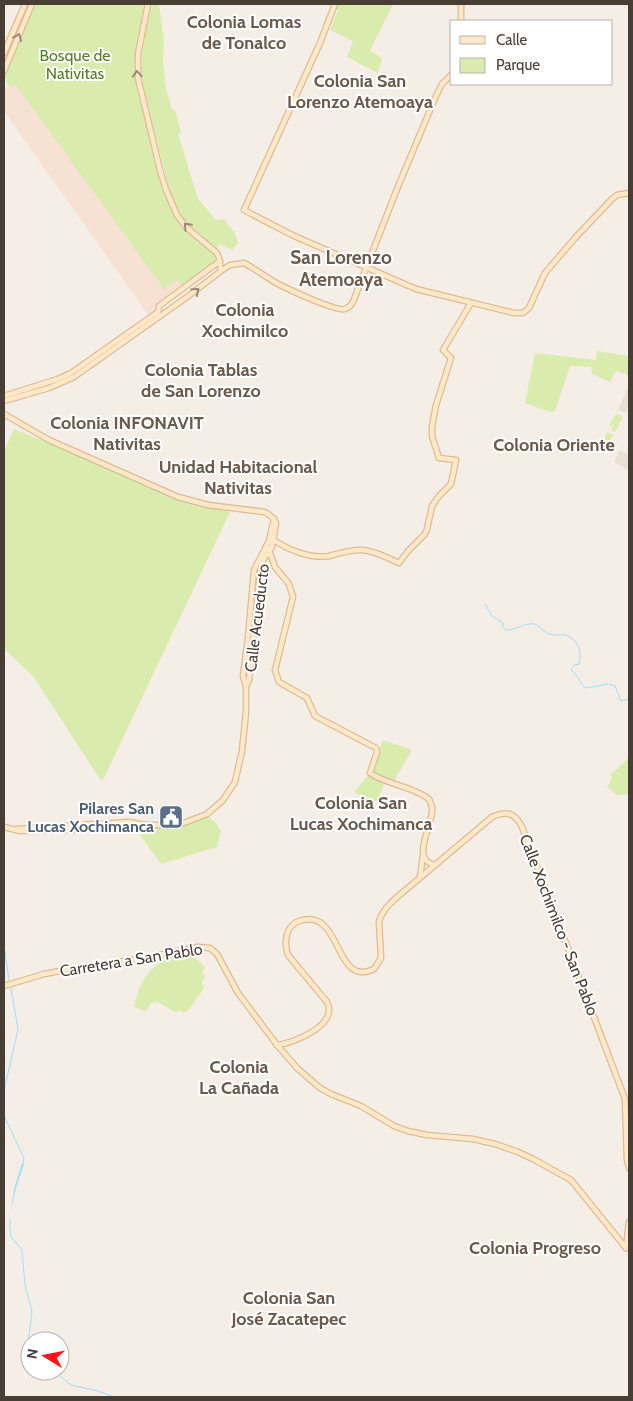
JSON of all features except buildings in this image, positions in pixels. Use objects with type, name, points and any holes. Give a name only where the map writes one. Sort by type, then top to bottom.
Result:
[{"type":"street","points":[[4,53],[25,4]]},
{"type":"street","points":[[4,71],[32,4]]},
{"type":"street","points":[[148,4],[137,68],[139,87],[160,170],[177,215],[186,227],[216,253],[220,261],[221,270]]},
{"type":"street","points":[[336,4],[244,210],[292,235],[416,289],[514,313],[526,311],[545,273],[612,199],[617,195],[629,194]]},
{"type":"street","points":[[461,4],[461,20]]},
{"type":"street","points":[[4,401],[49,388],[74,377],[230,265],[246,264],[280,285],[343,310],[350,307],[436,96],[442,84],[450,76]]},
{"type":"street","points":[[220,261],[230,265]]},
{"type":"street","points":[[4,396],[71,373],[158,312],[159,306],[220,261]]},
{"type":"street","points":[[273,535],[280,544],[293,550],[326,556],[351,550],[363,550],[399,563],[428,529],[432,506],[438,496],[452,484],[456,460],[439,458],[431,433],[433,417],[450,360],[450,356],[443,350],[471,303]]},
{"type":"street","name":"Calle Acueducto","points":[[4,414],[49,440],[178,497],[208,505],[265,512],[274,519],[273,535],[260,573],[249,680],[246,686]]},
{"type":"street","points":[[273,535],[269,548],[275,567],[289,584],[292,597],[275,670],[277,679],[281,684],[308,698],[315,716],[376,748],[377,752],[370,773],[417,791],[429,799],[432,812],[420,877]]},
{"type":"street","points":[[269,548],[280,544]]},
{"type":"street","name":"Calle Acueducto","points":[[4,827],[20,831],[134,828],[145,825],[181,824],[202,817],[214,809],[230,792],[240,768],[246,712],[246,686],[242,676],[254,573],[269,548]]},
{"type":"street","points":[[254,573],[260,573]]},
{"type":"street","name":"Calle Xochimilco - San Pablo","points":[[434,865],[492,817],[507,813],[518,819],[625,1099],[628,1140],[627,1163],[629,1168]]},
{"type":"street","points":[[423,854],[426,861],[434,865],[383,912],[380,917],[379,928],[381,958],[377,966],[370,971],[359,971],[347,964],[326,926],[320,921],[308,919],[293,924],[286,937],[286,950],[327,1002],[329,1010],[327,1019],[323,1023],[295,1041],[277,1045],[297,1068],[325,1091],[361,1106],[400,1128],[417,1133],[473,1139],[504,1146],[533,1159],[571,1180],[626,1248],[629,1222]]},
{"type":"street","name":"Carretera a San Pablo","points":[[5,986],[44,974],[145,958],[198,947],[210,948],[216,954],[238,993],[277,1045]]},
{"type":"shaded area","points":[[15,83],[164,289],[177,279],[182,286],[157,304],[158,310],[149,316],[4,111],[4,87],[9,88]]},
{"type":"shaded area","points":[[629,386],[629,405],[626,413],[618,410]]},
{"type":"shaded area","points":[[619,450],[629,455],[629,470],[614,462]]},
{"type":"green space","name":"Bosque de Nativitas","points":[[36,4],[147,4],[136,71],[163,185],[174,213],[218,258],[217,261],[182,286],[177,280],[164,289],[15,84],[9,88],[4,75]]},
{"type":"green space","points":[[152,4],[159,4],[164,42],[165,84],[172,110],[175,110],[181,133],[178,134],[198,199],[216,220],[225,219],[234,232],[238,242],[233,250],[219,244],[216,249],[188,225],[172,200],[143,87],[142,55]]},
{"type":"green space","points":[[338,4],[393,4],[370,51],[382,58],[378,73],[347,57],[353,41],[330,30],[338,10],[336,10]]},
{"type":"green space","points":[[597,351],[629,356],[628,375],[616,371],[610,382],[592,374],[591,367],[570,366],[555,411],[550,412],[525,403],[535,353],[596,360]]},
{"type":"green space","points":[[618,414],[623,417],[620,423],[615,422],[620,424],[615,432],[611,430],[614,423],[609,426],[615,415]]},
{"type":"green space","points":[[14,429],[178,497],[230,512],[102,782],[33,676],[4,649],[4,451]]},
{"type":"green space","points":[[607,432],[613,435],[609,443],[604,446],[597,445],[600,439],[604,440]]},
{"type":"green space","points":[[255,575],[260,575],[249,676],[246,682],[244,676],[251,627]]},
{"type":"green space","points":[[383,740],[412,750],[393,783],[385,781],[378,800],[374,801],[354,792],[370,773]]},
{"type":"green space","points":[[629,758],[629,794],[617,795],[607,787],[612,778],[610,775]]},
{"type":"green space","points":[[207,816],[215,822],[221,831],[217,847],[161,864],[140,835],[154,827],[185,825]]},
{"type":"green space","points":[[188,951],[205,967],[202,973],[205,978],[202,982],[204,988],[189,1009],[184,1013],[178,1010],[177,1013],[158,1002],[151,1003],[146,1011],[134,1007],[145,977],[151,970],[167,959]]},
{"type":"water","points":[[22,1163],[24,1164],[11,1212],[14,1189]]},
{"type":"waterway","points":[[485,604],[492,616],[503,623],[503,627],[506,630],[532,624],[538,625],[549,634],[570,637],[574,640],[580,651],[579,664],[574,665],[571,670],[585,688],[608,684],[615,686],[621,701],[629,699]]},
{"type":"waterway","points":[[4,945],[9,980]]},
{"type":"waterway","points":[[4,1091],[18,1029],[11,988]]},
{"type":"waterway","points":[[4,1109],[5,1118],[24,1158],[23,1164]]},
{"type":"waterway","points":[[10,1219],[11,1237],[22,1250],[25,1285],[32,1311],[30,1331]]},
{"type":"waterway","points":[[66,1381],[71,1385],[114,1397]]},
{"type":"place","name":"Pilares San Lucas Xochimanca","points":[[171,817]]},
{"type":"district","name":"Colonia Lomas de Tonalco","points":[[244,32]]},
{"type":"district","name":"Colonia San Lorenzo Atemoaya","points":[[360,91]]},
{"type":"district","name":"San Lorenzo Atemoaya","points":[[341,268]]},
{"type":"district","name":"Colonia Xochimilco","points":[[245,320]]},
{"type":"district","name":"Colonia Tablas de San Lorenzo","points":[[201,380]]},
{"type":"district","name":"Colonia INFONAVIT Nativitas","points":[[127,433]]},
{"type":"district","name":"Colonia Oriente","points":[[554,445]]},
{"type":"district","name":"Unidad Habitacional Nativitas","points":[[238,477]]},
{"type":"district","name":"Colonia San Lucas Xochimanca","points":[[361,813]]},
{"type":"district","name":"Colonia La Cañada","points":[[239,1077]]},
{"type":"district","name":"Colonia Progreso","points":[[535,1248]]},
{"type":"district","name":"Colonia San José Zacatepec","points":[[289,1308]]}]
